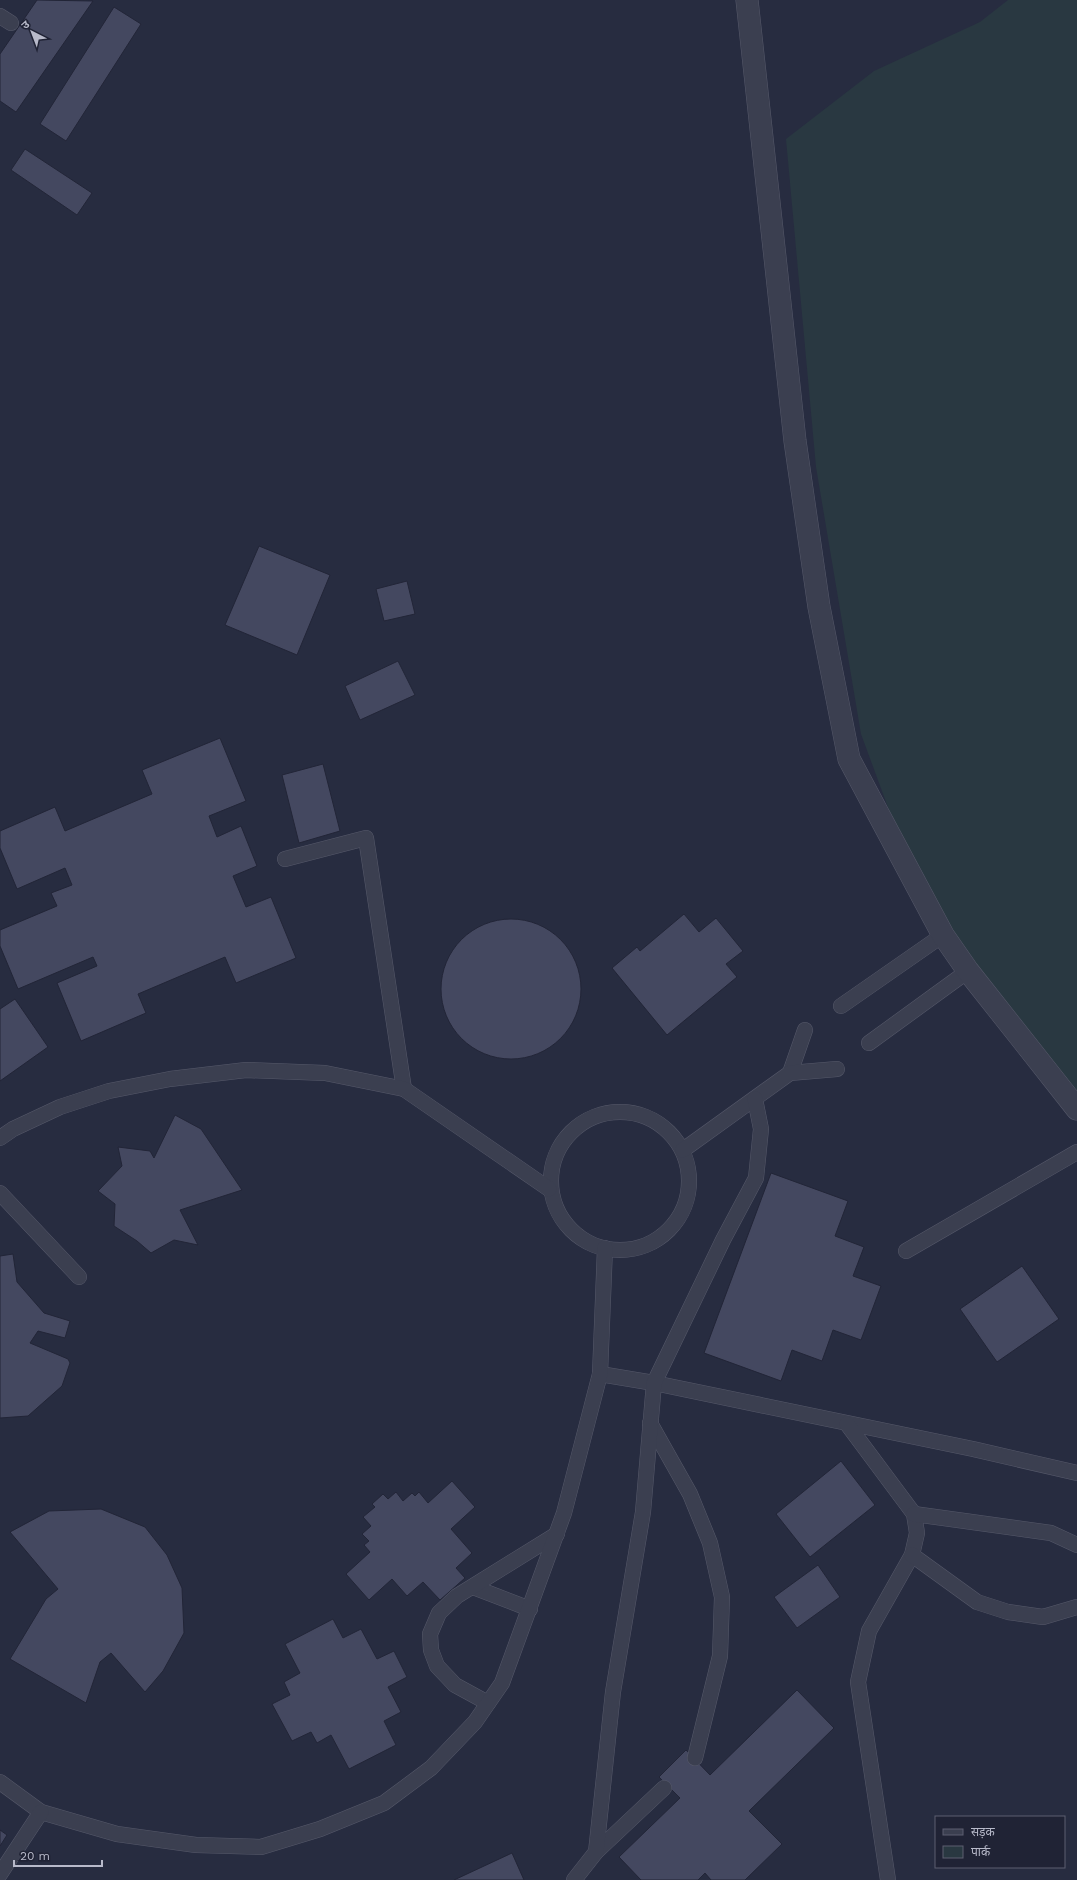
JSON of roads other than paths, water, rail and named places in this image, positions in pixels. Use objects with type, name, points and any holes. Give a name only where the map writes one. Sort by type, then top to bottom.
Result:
[{"type":"street","points":[[747,0],[795,441],[819,607],[849,759],[943,935],[968,971],[1077,1109]]},
{"type":"lane","points":[[285,859],[366,838],[404,1089]]},
{"type":"lane","points":[[841,1006],[943,935]]},
{"type":"lane","points":[[869,1043],[968,971]]},
{"type":"lane","points":[[790,1073],[806,1030]]},
{"type":"lane","points":[[682,1150],[790,1073],[837,1069]]},
{"type":"lane","points":[[0,1138],[13,1129],[60,1107],[109,1091],[170,1079],[246,1070],[325,1072],[404,1089],[549,1189]]},
{"type":"lane","points":[[596,1852],[613,1692],[643,1512],[654,1383],[723,1240],[756,1178],[761,1129],[755,1099]]},
{"type":"lane","points":[[613,1112],[630,1112],[646,1116],[661,1124],[673,1136],[682,1150],[688,1166],[689,1184],[686,1203],[677,1220],[665,1234],[649,1244],[631,1249],[612,1250],[594,1245],[578,1236],[565,1223],[555,1206],[549,1189],[551,1170],[567,1136],[582,1124],[596,1116],[613,1112]]},
{"type":"lane","points":[[906,1251],[1077,1152]]},
{"type":"lane","points":[[0,1193],[78,1277]]},
{"type":"lane","points":[[0,1782],[41,1812],[117,1834],[196,1845],[261,1848],[320,1828],[384,1803],[431,1768],[475,1722],[502,1683],[557,1534],[564,1513],[600,1374],[605,1248]]},
{"type":"lane","points":[[600,1374],[654,1383],[847,1424],[973,1448],[1077,1473]]},
{"type":"lane","points":[[650,1423],[690,1494],[710,1543],[722,1597],[720,1656],[695,1758]]},
{"type":"lane","points":[[847,1424],[914,1514],[917,1533],[912,1555],[869,1631],[858,1682],[888,1880]]},
{"type":"lane","points":[[914,1514],[1051,1534],[1077,1544]]},
{"type":"lane","points":[[488,1703],[455,1685],[437,1666],[431,1650],[430,1634],[439,1614],[457,1596],[557,1534]]},
{"type":"lane","points":[[912,1555],[977,1602],[1008,1612],[1043,1617],[1077,1607]]},
{"type":"lane","points":[[473,1586],[530,1609]]},
{"type":"lane","points":[[574,1880],[596,1852],[664,1788]]},
{"type":"lane","points":[[0,1874],[41,1812]]}]
